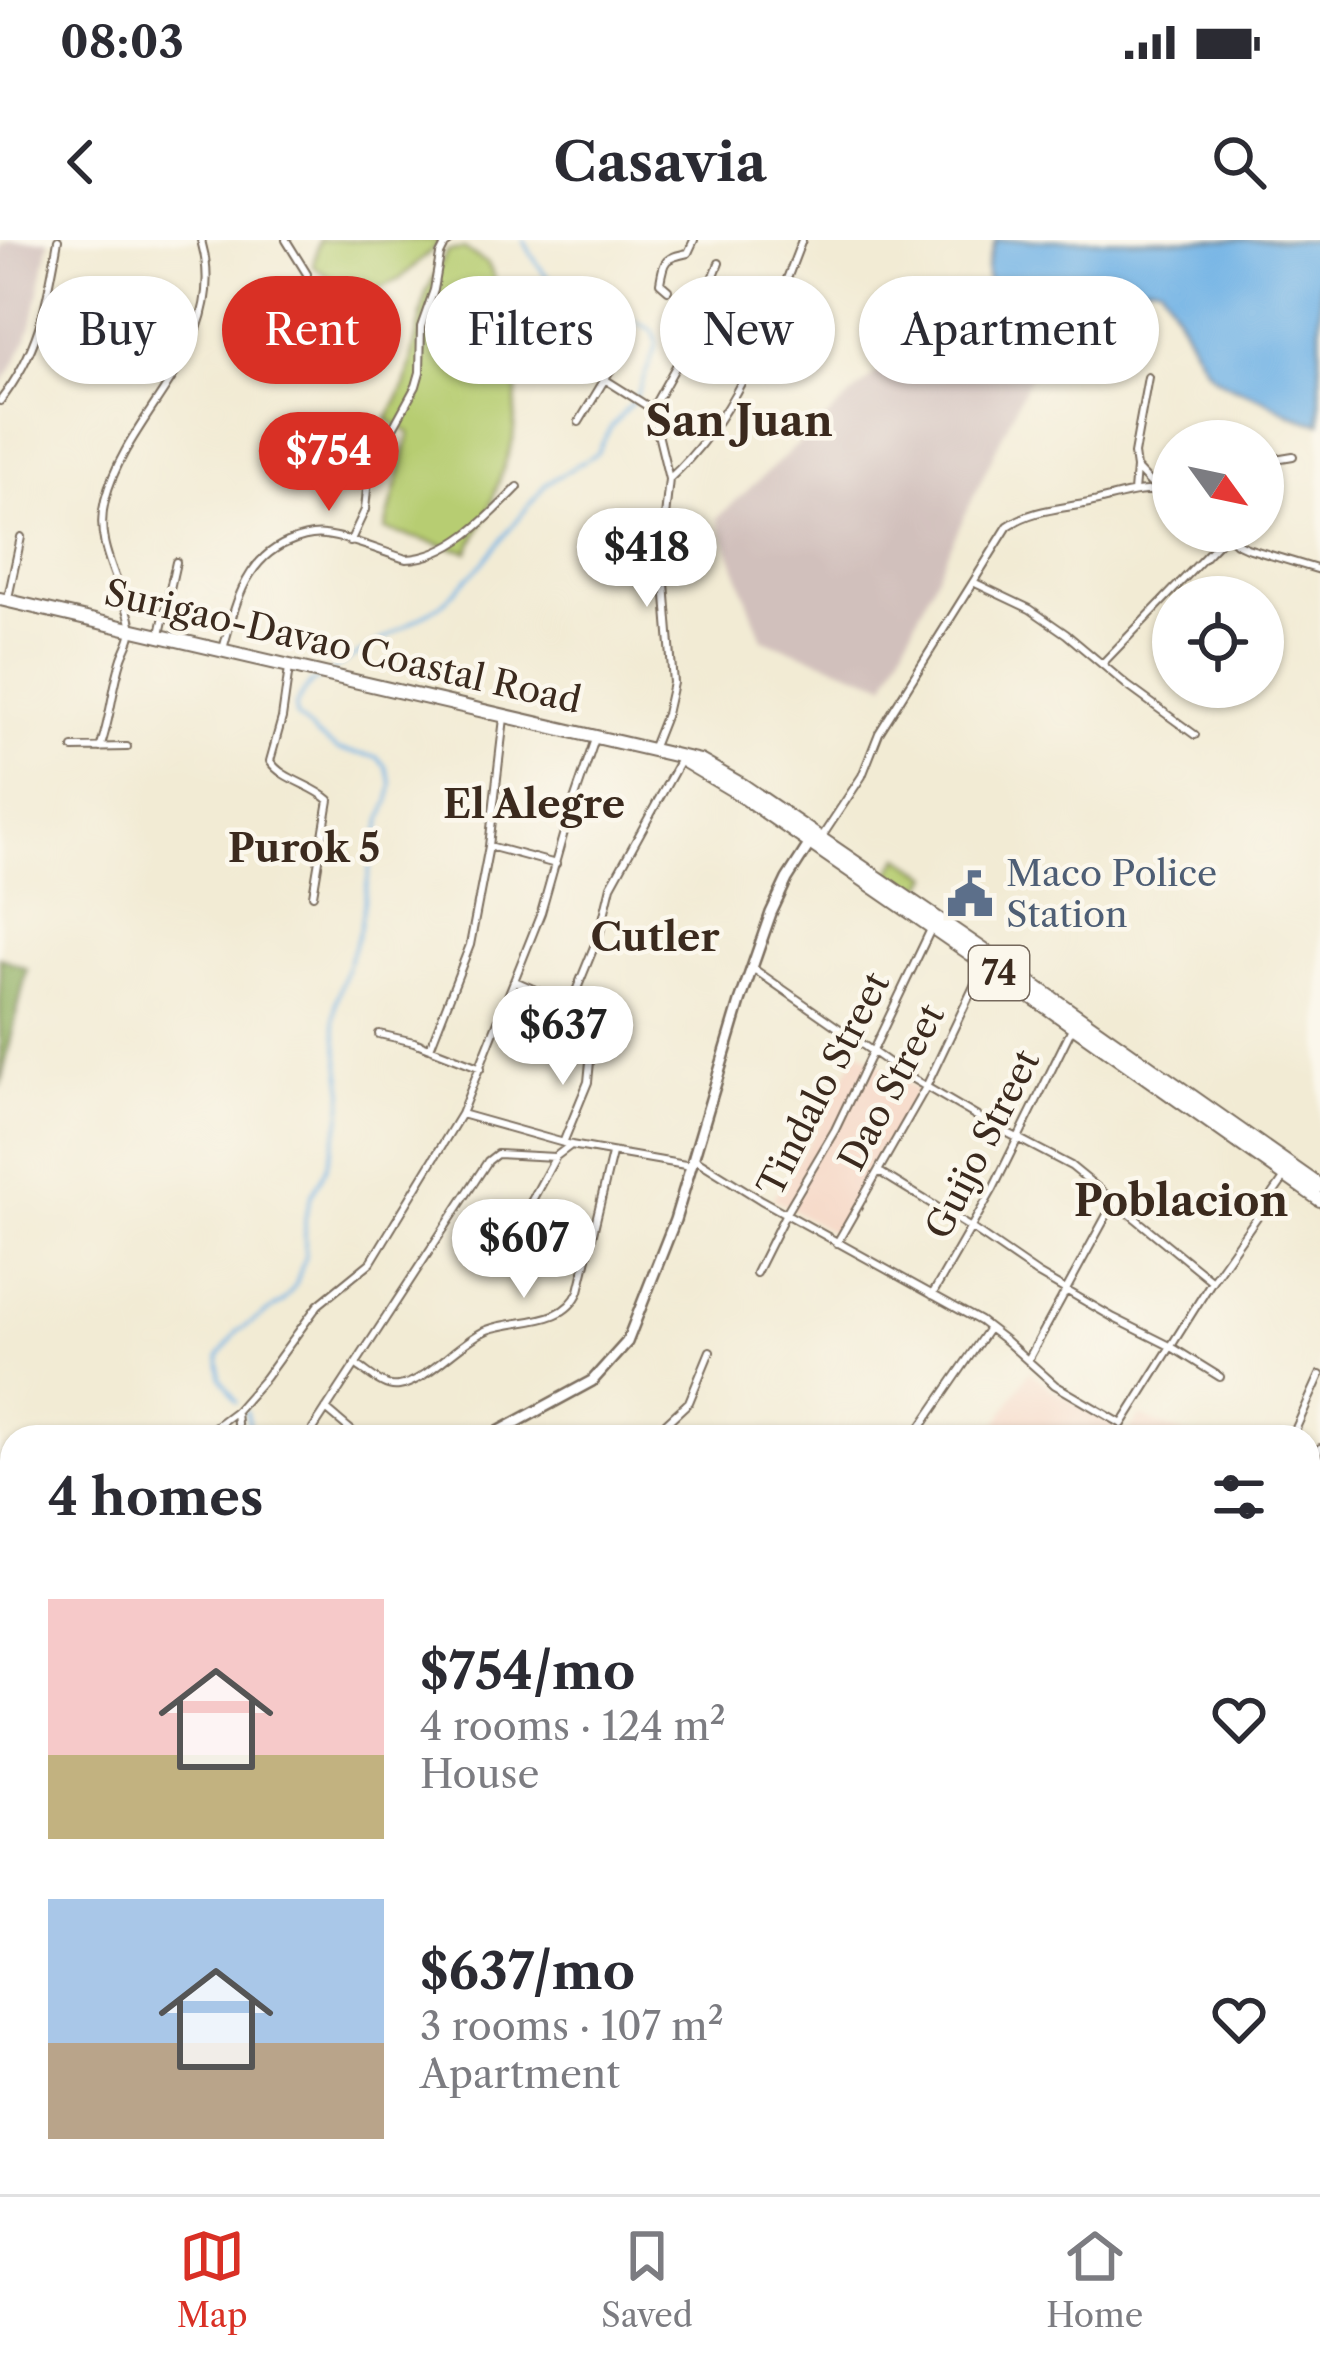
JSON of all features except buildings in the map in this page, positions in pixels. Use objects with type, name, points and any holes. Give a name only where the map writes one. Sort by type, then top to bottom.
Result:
[{"type":"highway","name":"Surigao-Davao Coastal Road","points":[[4,600],[700,761],[1076,1021],[1289,1172],[1320,1200]]},
{"type":"highway","name":"Surigao-Davao Coastal Road","points":[[1289,1172],[1320,1186]]},
{"type":"street","points":[[0,401],[34,347],[58,240]]},
{"type":"street","points":[[100,748],[133,629],[106,553],[103,512],[120,463],[177,372],[198,323],[208,273],[201,240]]},
{"type":"street","points":[[286,240],[307,274]]},
{"type":"street","points":[[350,542],[365,510],[372,466],[416,386],[421,328],[440,255],[452,240]]},
{"type":"street","points":[[662,276],[664,263],[688,253],[694,240]]},
{"type":"street","points":[[669,479],[692,457],[746,374],[802,240]]},
{"type":"street","points":[[652,409],[678,365],[719,263]]},
{"type":"street","points":[[579,422],[603,384]]},
{"type":"street","points":[[613,384],[652,409],[669,479],[662,546],[673,683],[653,748]]},
{"type":"street","points":[[1134,492],[1136,434],[1147,384]]},
{"type":"street","points":[[1284,458],[1293,456]]},
{"type":"street","points":[[1136,468],[1152,486]]},
{"type":"street","points":[[223,649],[251,570],[271,550],[322,534],[420,559],[470,531],[518,487]]},
{"type":"street","points":[[512,1425],[592,1381],[619,1353],[634,1328],[694,1163],[729,1036],[780,893],[855,788],[880,733],[1008,526],[1022,516],[1152,490]]},
{"type":"street","points":[[4,600],[21,537]]},
{"type":"street","points":[[604,548],[662,546]]},
{"type":"street","points":[[1102,664],[1207,552]]},
{"type":"street","points":[[1259,552],[1320,570]]},
{"type":"street","points":[[160,635],[176,562]]},
{"type":"street","points":[[973,582],[1030,609],[1195,735]]},
{"type":"street","points":[[290,664],[270,761],[275,769],[329,800],[313,895]]},
{"type":"street","points":[[430,1048],[470,945],[489,846],[505,714]]},
{"type":"street","points":[[217,1425],[265,1378],[318,1305],[378,1253],[461,1114],[542,913],[596,735]]},
{"type":"street","points":[[74,748],[127,747]]},
{"type":"street","points":[[515,981],[558,1002],[572,1001],[600,932],[611,886],[677,757]]},
{"type":"street","points":[[489,846],[556,864]]},
{"type":"street","name":"Tindalo Street","points":[[756,1273],[874,1055],[935,923]]},
{"type":"street","name":"Dao Street","points":[[837,1243],[926,1087],[988,959]]},
{"type":"street","points":[[752,967],[874,1055],[1058,1158],[1212,1281]]},
{"type":"street","name":"Guijo Street","points":[[932,1295],[1076,1021]]},
{"type":"street","points":[[380,1034],[481,1068]]},
{"type":"street","points":[[494,1270],[555,1157],[567,1144],[588,1082],[592,1041]]},
{"type":"street","points":[[461,1114],[612,1154],[694,1163],[989,1328],[1063,1391],[1122,1424],[1212,1281],[1289,1172]]},
{"type":"street","points":[[316,1425],[488,1161],[497,1154],[555,1157]]},
{"type":"street","points":[[356,1365],[398,1387],[483,1332],[570,1307],[579,1292],[612,1154]]},
{"type":"street","points":[[878,1171],[1114,1318],[1220,1377]]},
{"type":"street","points":[[1028,1360],[1115,1200]]},
{"type":"street","points":[[922,1425],[989,1328]]},
{"type":"street","points":[[664,1425],[689,1402],[710,1351]]},
{"type":"street","points":[[1298,1425],[1320,1376]]},
{"type":"street","points":[[326,1409],[345,1425]]},
{"type":"street","points":[[236,1411],[237,1425]]},
{"type":"shaded area","points":[[9,240],[49,240],[42,276],[36,276],[36,306],[26,341],[0,386],[0,247]]},
{"type":"shaded area","points":[[864,384],[1026,384],[886,684],[762,639],[717,518]]},
{"type":"shaded area","points":[[858,1050],[918,1090],[836,1235],[773,1198],[820,1124]]},
{"type":"shaded area","points":[[1029,1371],[1116,1425],[996,1425]]},
{"type":"shaded area","points":[[1140,1416],[1162,1425],[1133,1425]]},
{"type":"green space","points":[[319,240],[443,240],[401,278],[328,276],[313,266]]},
{"type":"green space","points":[[464,249],[488,264],[493,276],[434,276],[447,251]]},
{"type":"green space","points":[[425,298],[425,384],[516,384],[513,440],[488,513],[468,552],[385,530],[410,433],[387,420],[406,384]]},
{"type":"green space","points":[[900,857],[930,876],[919,893],[889,874]]},
{"type":"green space","points":[[0,957],[27,969],[0,1087]]},
{"type":"water","points":[[996,240],[1320,240],[1320,423],[1296,416],[1211,373],[1159,286],[1159,276],[987,276]]},
{"type":"waterway","points":[[332,670],[442,604],[482,564],[546,484],[597,453],[640,388],[657,344],[654,332],[563,292],[524,240]]},
{"type":"waterway","points":[[237,1402],[220,1378],[219,1356],[237,1332],[284,1301],[296,1284],[305,1257],[305,1218],[311,1196],[326,1169],[340,1123],[344,1093],[336,1001],[360,928],[370,866],[392,784],[377,757],[338,750],[296,716],[299,699],[319,679]]},
{"type":"waterway","points":[[246,1412],[250,1425]]},
{"type":"place","name":"Maco Police Station","points":[[970,894]]},
{"type":"district","name":"San Juan","points":[[739,421]]},
{"type":"district","name":"El Alegre","points":[[534,804]]},
{"type":"district","name":"Purok 5","points":[[304,848]]},
{"type":"district","name":"Cutler","points":[[655,937]]},
{"type":"district","name":"Poblacion","points":[[1181,1201]]}]
